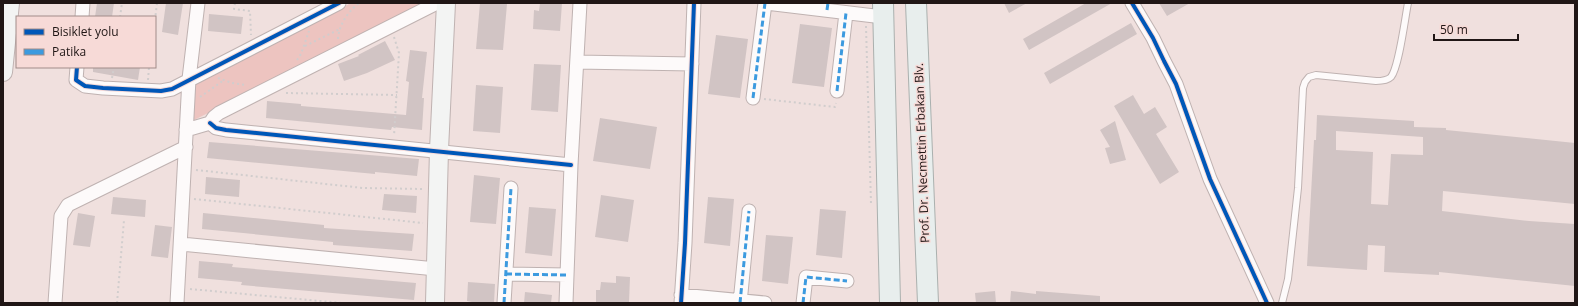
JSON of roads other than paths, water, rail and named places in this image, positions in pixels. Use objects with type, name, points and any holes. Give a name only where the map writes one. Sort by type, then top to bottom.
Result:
[{"type":"main road","name":"Prof. Dr. Necmettin Erbakan Blv.","points":[[916,3],[928,303]]},
{"type":"main road","points":[[877,12],[890,303]]},
{"type":"street","points":[[3,72],[10,3]]},
{"type":"street","points":[[82,16],[83,3]]},
{"type":"street","points":[[177,303],[189,79],[198,3]]},
{"type":"street","points":[[77,68],[76,80],[85,86],[161,91],[172,89],[251,47],[314,9],[338,3]]},
{"type":"street","points":[[186,130],[210,123],[219,113],[437,3]]},
{"type":"street","points":[[435,303],[439,150],[446,3]]},
{"type":"street","points":[[566,303],[571,165],[580,3]]},
{"type":"street","points":[[694,3],[685,243],[681,299],[765,303]]},
{"type":"street","points":[[753,98],[765,3],[827,7],[846,13],[877,12]]},
{"type":"street","points":[[1132,3],[1153,38],[1176,84],[1210,179],[1267,303]]},
{"type":"street","points":[[837,91],[846,13]]},
{"type":"street","points":[[577,62],[692,64]]},
{"type":"street","points":[[210,123],[216,128],[226,130],[439,150],[571,165]]},
{"type":"street","points":[[55,303],[61,216],[65,208],[68,205],[186,147]]},
{"type":"street","points":[[504,303],[511,188]]},
{"type":"street","points":[[740,302],[749,211]]},
{"type":"street","points":[[181,244],[436,269]]},
{"type":"street","points":[[506,274],[567,275]]},
{"type":"street","points":[[803,303],[806,277],[848,281]]},
{"type":"lane","points":[[1282,303],[1288,279],[1292,249],[1298,188],[1301,104],[1305,82],[1309,77],[1316,75],[1376,81],[1390,78],[1394,72],[1400,51],[1408,3]]}]
